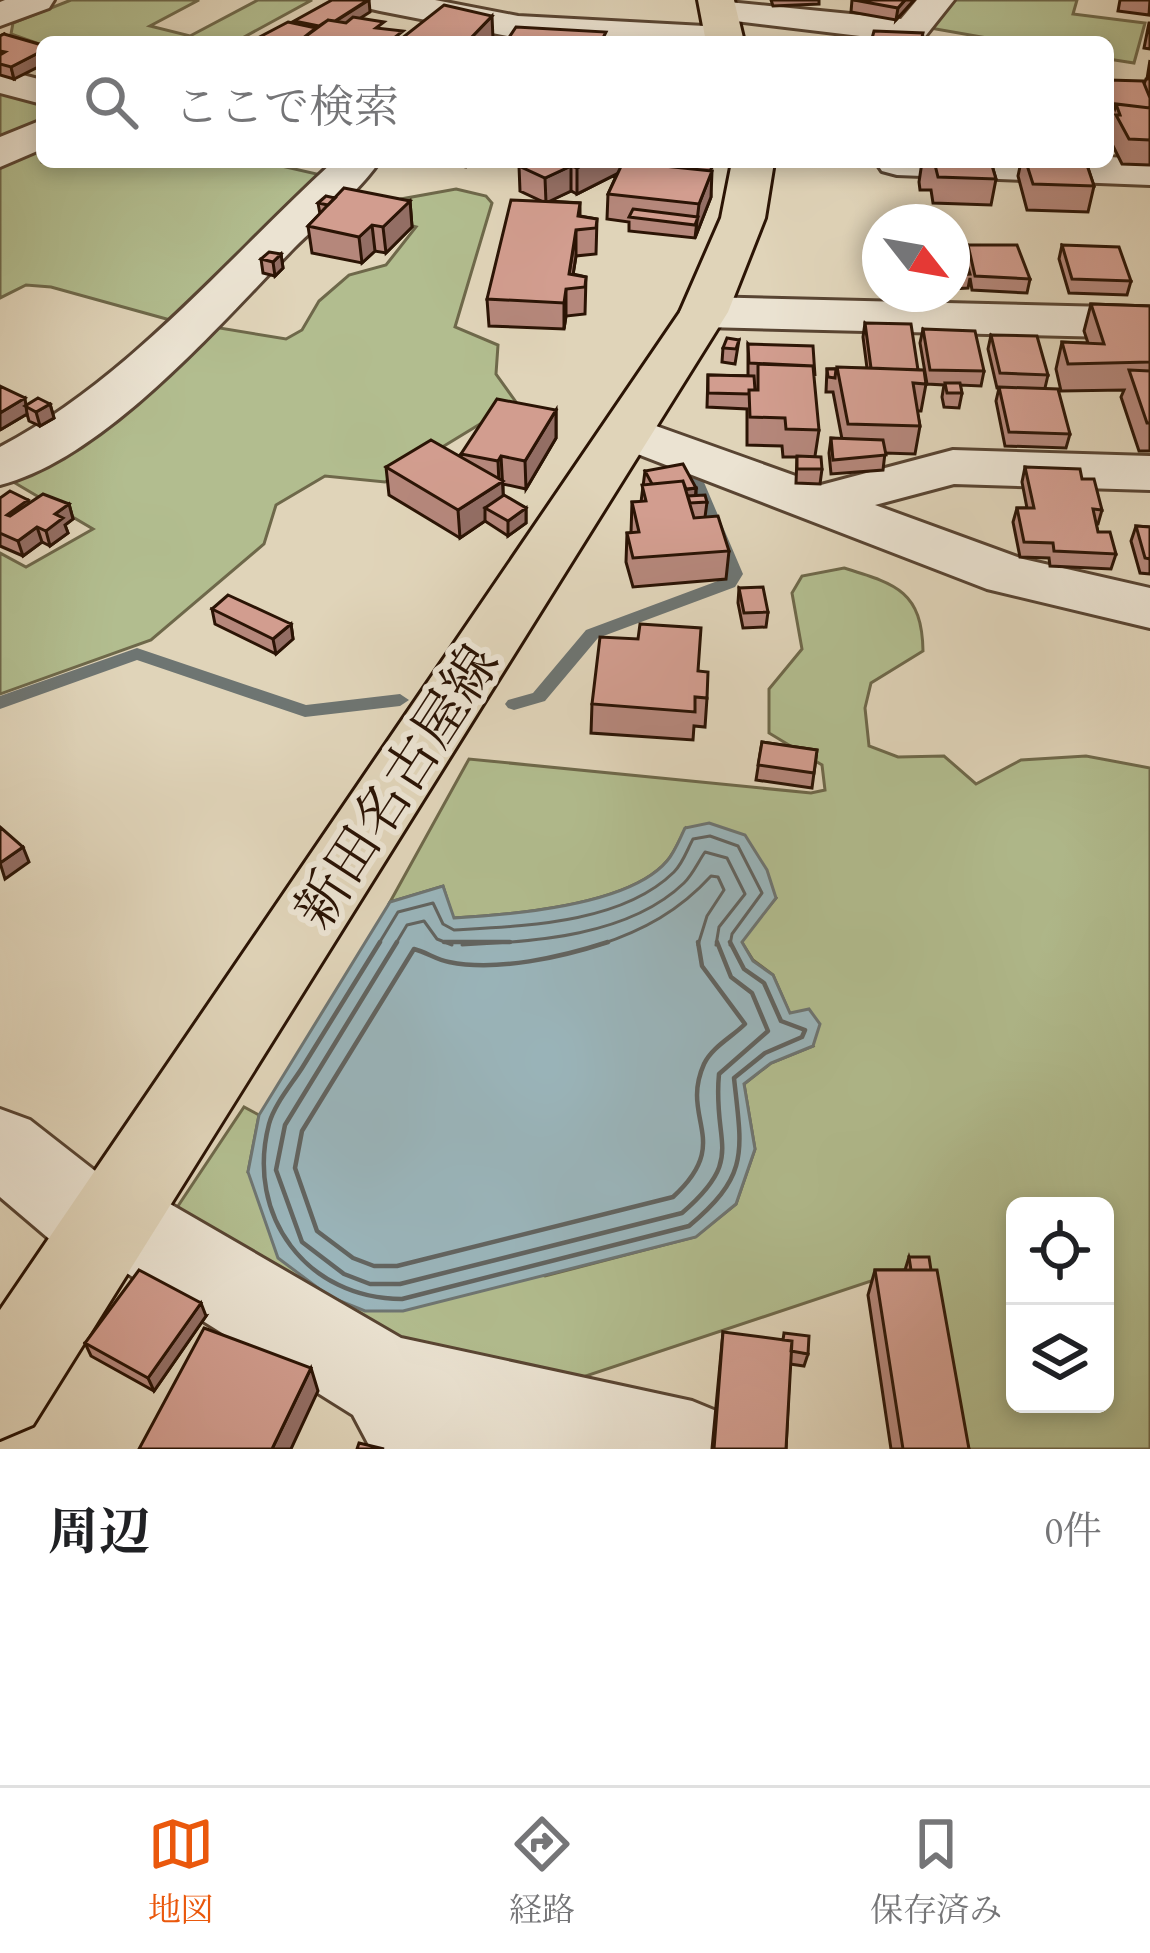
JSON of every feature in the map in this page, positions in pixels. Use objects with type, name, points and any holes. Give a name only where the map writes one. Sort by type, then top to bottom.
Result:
[{"type":"main road","name":"新田名古屋線","points":[[0,1392],[704,312],[743,218],[752,168]]},
{"type":"street","points":[[0,15],[36,0]]},
{"type":"street","points":[[380,0],[517,23],[721,22],[909,36]]},
{"type":"street","points":[[922,36],[936,0]]},
{"type":"street","points":[[0,81],[36,90]]},
{"type":"street","points":[[0,154],[36,134]]},
{"type":"street","points":[[0,468],[32,455],[159,355],[337,168]]},
{"type":"street","points":[[925,168],[1005,186],[1150,172]]},
{"type":"street","points":[[704,312],[1150,323]]},
{"type":"street","points":[[628,432],[1008,575],[1150,608]]},
{"type":"street","points":[[813,504],[953,467],[1150,473]]},
{"type":"street","points":[[0,1146],[110,1224],[405,1416],[692,1449]]},
{"type":"green space","points":[[71,0],[199,0],[150,26],[190,36],[36,36],[36,43],[11,34],[13,23]]},
{"type":"green space","points":[[258,0],[312,0],[246,36],[190,36]]},
{"type":"green space","points":[[952,0],[1077,0],[1073,14],[1145,23],[1134,63],[1114,60],[1114,36],[976,36],[930,28]]},
{"type":"green space","points":[[0,88],[36,97],[36,125],[0,145]]},
{"type":"green space","points":[[36,141],[36,168],[290,168],[330,177],[181,323],[51,287],[26,285],[0,298],[0,161]]},
{"type":"green space","points":[[456,189],[486,196],[492,203],[455,327],[498,345],[496,374],[516,402],[385,482],[325,476],[276,505],[264,544],[151,640],[0,694],[0,553],[26,567],[93,529],[15,483],[20,473],[214,327],[286,339],[302,330],[319,301],[349,275],[386,265],[416,227],[381,218],[401,199]]},
{"type":"green space","points":[[844,568],[892,585],[918,615],[923,651],[871,683],[865,708],[869,746],[898,757],[944,756],[976,784],[1021,760],[1086,756],[1150,768],[1150,1449],[964,1449],[928,1262],[553,1387],[393,1360],[168,1221],[244,1107],[259,1115],[248,1172],[545,1276],[695,1237],[736,1204],[755,1149],[744,1084],[771,1063],[813,1046],[790,1014],[773,975],[753,960],[741,941],[776,898],[686,828],[670,857],[649,876],[597,898],[535,911],[453,918],[443,886],[390,902],[469,759],[811,793],[825,790],[822,765],[769,733],[769,689],[802,649],[792,593],[802,576]]},
{"type":"water","points":[[709,823],[745,835],[767,870],[776,898],[742,942],[753,961],[773,975],[790,1013],[809,1009],[820,1024],[813,1046],[771,1063],[744,1084],[755,1149],[736,1204],[696,1237],[403,1311],[365,1311],[330,1297],[278,1258],[248,1172],[259,1115],[390,902],[443,886],[454,918],[536,911],[597,898],[649,876],[670,857],[685,828]]},
{"type":"building","points":[[332,0],[368,0],[319,26],[294,21]]},
{"type":"building","points":[[854,0],[905,0],[898,8]]},
{"type":"building","points":[[444,5],[492,16],[473,36],[405,36]]},
{"type":"building","points":[[353,17],[384,22],[376,28],[403,31],[397,36],[306,36],[328,20],[346,23]]},
{"type":"building","points":[[288,22],[316,28],[306,36],[261,36]]},
{"type":"building","points":[[516,27],[606,32],[604,36],[510,36]]},
{"type":"building","points":[[874,31],[923,33],[922,36],[873,36]]},
{"type":"building","points":[[0,36],[36,43],[36,54],[11,67],[0,64],[5,52],[0,51]]},
{"type":"building","points":[[1114,80],[1143,81],[1150,108],[1116,104],[1115,108]]},
{"type":"building","points":[[1116,104],[1150,108],[1150,140],[1129,139],[1116,115],[1120,115]]},
{"type":"building","points":[[523,168],[567,168],[545,178]]},
{"type":"building","points":[[620,168],[712,171],[699,204],[608,194]]},
{"type":"building","points":[[936,168],[993,168],[996,179],[938,177]]},
{"type":"building","points":[[1028,168],[1088,168],[1094,186],[1033,184]]},
{"type":"building","points":[[344,188],[410,201],[383,227],[372,225],[359,237],[308,226]]},
{"type":"building","points":[[511,200],[580,203],[578,216],[597,219],[596,228],[576,230],[569,274],[586,277],[585,287],[566,289],[564,303],[487,299]]},
{"type":"building","points":[[633,209],[698,217],[695,225],[629,217]]},
{"type":"building","points":[[970,245],[1017,245],[1030,279],[975,276]]},
{"type":"building","points":[[1062,245],[1119,247],[1131,281],[1072,279]]},
{"type":"building","points":[[269,252],[281,254],[273,262],[261,259]]},
{"type":"building","points":[[1091,304],[1150,306],[1150,362],[1068,364],[1062,342],[1104,344]]},
{"type":"building","points":[[865,323],[911,324],[918,370],[871,368]]},
{"type":"building","points":[[923,329],[975,331],[984,371],[930,370]]},
{"type":"building","points":[[991,335],[1037,336],[1048,375],[1000,373]]},
{"type":"building","points":[[727,338],[739,340],[736,349],[723,348]]},
{"type":"building","points":[[748,344],[813,346],[815,376],[813,366],[749,363]]},
{"type":"building","points":[[758,364],[813,366],[819,430],[786,429],[785,418],[750,417],[749,390],[758,390]]},
{"type":"building","points":[[837,367],[924,370],[926,384],[913,383],[920,426],[848,424]]},
{"type":"building","points":[[1129,370],[1150,371],[1150,423],[1147,423]]},
{"type":"building","points":[[708,375],[754,376],[755,390],[749,394],[708,393]]},
{"type":"building","points":[[945,383],[960,383],[962,393],[947,393]]},
{"type":"building","points":[[0,386],[25,398],[0,413]]},
{"type":"building","points":[[999,387],[1058,389],[1070,434],[1009,432]]},
{"type":"building","points":[[38,398],[50,404],[36,412],[25,406]]},
{"type":"building","points":[[497,399],[556,410],[525,461],[461,454]]},
{"type":"building","points":[[831,438],[883,440],[886,455],[833,460]]},
{"type":"building","points":[[431,440],[503,481],[458,510],[386,467]]},
{"type":"building","points":[[797,456],[821,457],[822,469],[797,469]]},
{"type":"building","points":[[683,464],[696,488],[686,489],[683,481],[652,484],[645,471]]},
{"type":"building","points":[[1025,467],[1080,469],[1082,479],[1094,479],[1102,510],[1093,509],[1098,532],[1110,532],[1116,554],[1054,551],[1053,543],[1024,542],[1017,508],[1034,508]]},
{"type":"building","points":[[683,481],[694,518],[718,516],[729,551],[633,558],[627,533],[639,532],[632,502],[646,501],[642,485]]},
{"type":"building","points":[[10,491],[28,500],[10,516],[43,494],[69,504],[55,514],[63,518],[46,531],[37,527],[18,541],[0,533],[0,498]]},
{"type":"building","points":[[504,495],[526,508],[508,521],[485,508]]},
{"type":"building","points":[[705,495],[707,502],[690,503],[688,496]]},
{"type":"building","points":[[1136,526],[1150,527],[1150,559],[1145,558]]},
{"type":"building","points":[[763,587],[768,612],[744,613],[739,588]]},
{"type":"building","points":[[228,595],[291,624],[273,639],[212,609]]},
{"type":"building","points":[[640,624],[701,628],[698,671],[708,672],[707,698],[695,697],[695,712],[592,704],[600,637],[638,639]]},
{"type":"building","points":[[762,742],[817,750],[814,773],[758,765]]},
{"type":"building","points":[[0,827],[23,847],[0,863]]},
{"type":"building","points":[[909,1257],[929,1257],[931,1270],[911,1270]]},
{"type":"building","points":[[139,1270],[201,1303],[148,1378],[85,1343]]},
{"type":"building","points":[[875,1270],[937,1270],[969,1449],[903,1449]]},
{"type":"building","points":[[204,1328],[311,1368],[272,1449],[139,1449]]},
{"type":"building","points":[[723,1332],[792,1341],[786,1449],[714,1449]]},
{"type":"building","points":[[784,1333],[809,1336],[808,1354],[791,1351],[792,1341],[783,1340]]},
{"type":"waterway","points":[[514,704],[539,697],[592,634],[729,583],[735,574],[695,480]]},
{"type":"waterway","points":[[0,703],[137,654],[305,711],[400,700]]}]
